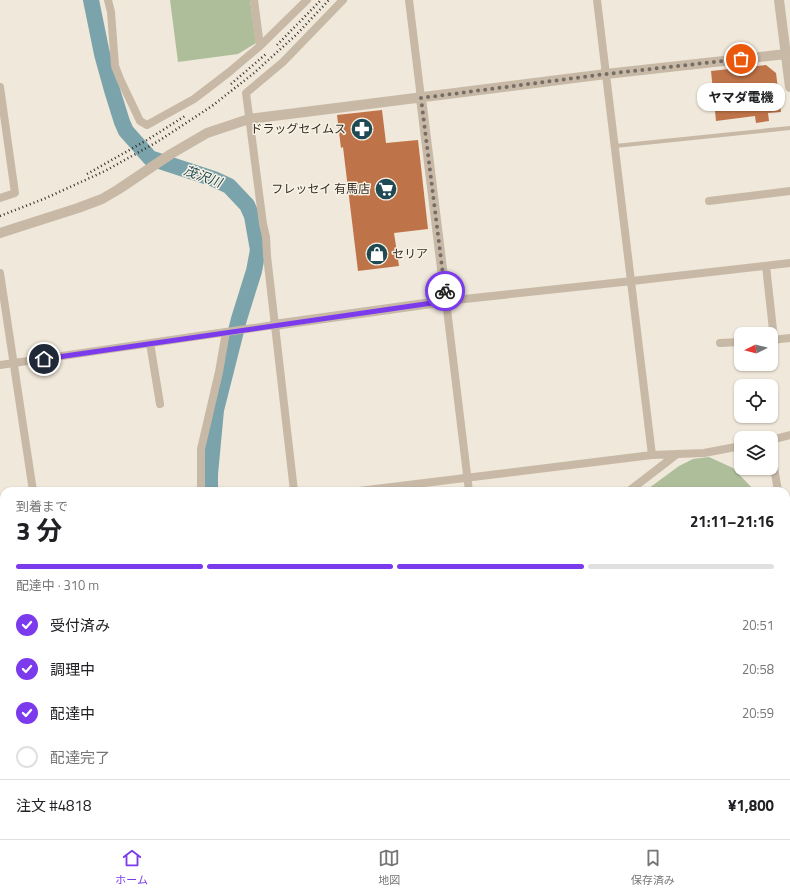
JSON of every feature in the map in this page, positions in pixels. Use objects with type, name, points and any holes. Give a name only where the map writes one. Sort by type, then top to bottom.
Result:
[{"type":"street","points":[[108,0],[111,12],[115,66],[140,121],[147,125],[194,99],[228,74],[260,46],[307,0]]},
{"type":"street","points":[[254,0],[260,46]]},
{"type":"street","points":[[294,487],[266,256],[266,237],[246,93],[283,62],[343,0]]},
{"type":"street","points":[[410,0],[468,487]]},
{"type":"street","points":[[597,0],[652,455]]},
{"type":"street","points":[[779,0],[788,53],[790,88]]},
{"type":"street","points":[[0,233],[102,199],[119,190],[171,154],[207,132],[249,119],[606,74],[788,53]]},
{"type":"street","points":[[0,87],[15,193],[0,198]]},
{"type":"street","points":[[709,201],[790,191]]},
{"type":"street","points":[[0,365],[446,301],[790,263]]},
{"type":"street","points":[[766,266],[771,327]]},
{"type":"street","points":[[0,273],[32,487]]},
{"type":"street","points":[[201,487],[201,449],[219,372],[226,332]]},
{"type":"street","points":[[778,339],[790,338]]},
{"type":"street","points":[[720,343],[734,342]]},
{"type":"street","points":[[150,343],[160,404]]},
{"type":"street","points":[[778,438],[790,435]]},
{"type":"street","points":[[392,487],[652,455],[704,453],[734,447]]},
{"type":"street","points":[[634,487],[677,454]]},
{"type":"street","points":[[775,475],[777,487]]},
{"type":"lane","points":[[615,146],[790,128]]},
{"type":"green space","points":[[170,0],[250,0],[256,43],[238,54],[178,62]]},
{"type":"green space","points":[[709,457],[733,468],[734,475],[740,475],[751,487],[650,487],[679,466],[693,459]]},
{"type":"building","points":[[766,65],[776,73],[781,112],[768,113],[769,121],[756,123],[755,116],[716,121],[711,71]]},
{"type":"building","name":"フレッセイ 有馬店","points":[[382,110],[386,143],[418,140],[428,229],[394,233],[399,266],[358,271],[343,147],[341,148],[337,115]]},
{"type":"waterway","name":"茂沢川","points":[[91,0],[102,54],[126,131],[150,158],[214,179],[229,186],[247,205],[252,216],[258,250],[254,271],[239,319],[216,410],[210,487]]},
{"type":"railway","points":[[277,45],[321,0]]},
{"type":"railway","points":[[0,216],[46,198],[105,171],[157,142],[212,106],[254,73],[296,35],[329,0]]},
{"type":"railway","points":[[231,84],[266,54]]},
{"type":"railway","points":[[87,174],[147,140],[185,116]]},
{"type":"way so far","points":[[445,291],[421,98],[606,74],[741,59]]},
{"type":"place","name":"ヤマダ電機","points":[[741,59]]},
{"type":"place","name":"ドラッグセイムス","points":[[362,129]]},
{"type":"place","name":"フレッセイ 有馬店","points":[[386,189]]},
{"type":"place","name":"セリア","points":[[377,254]]},
{"type":"route","points":[[44,359],[446,301],[445,291]]}]
